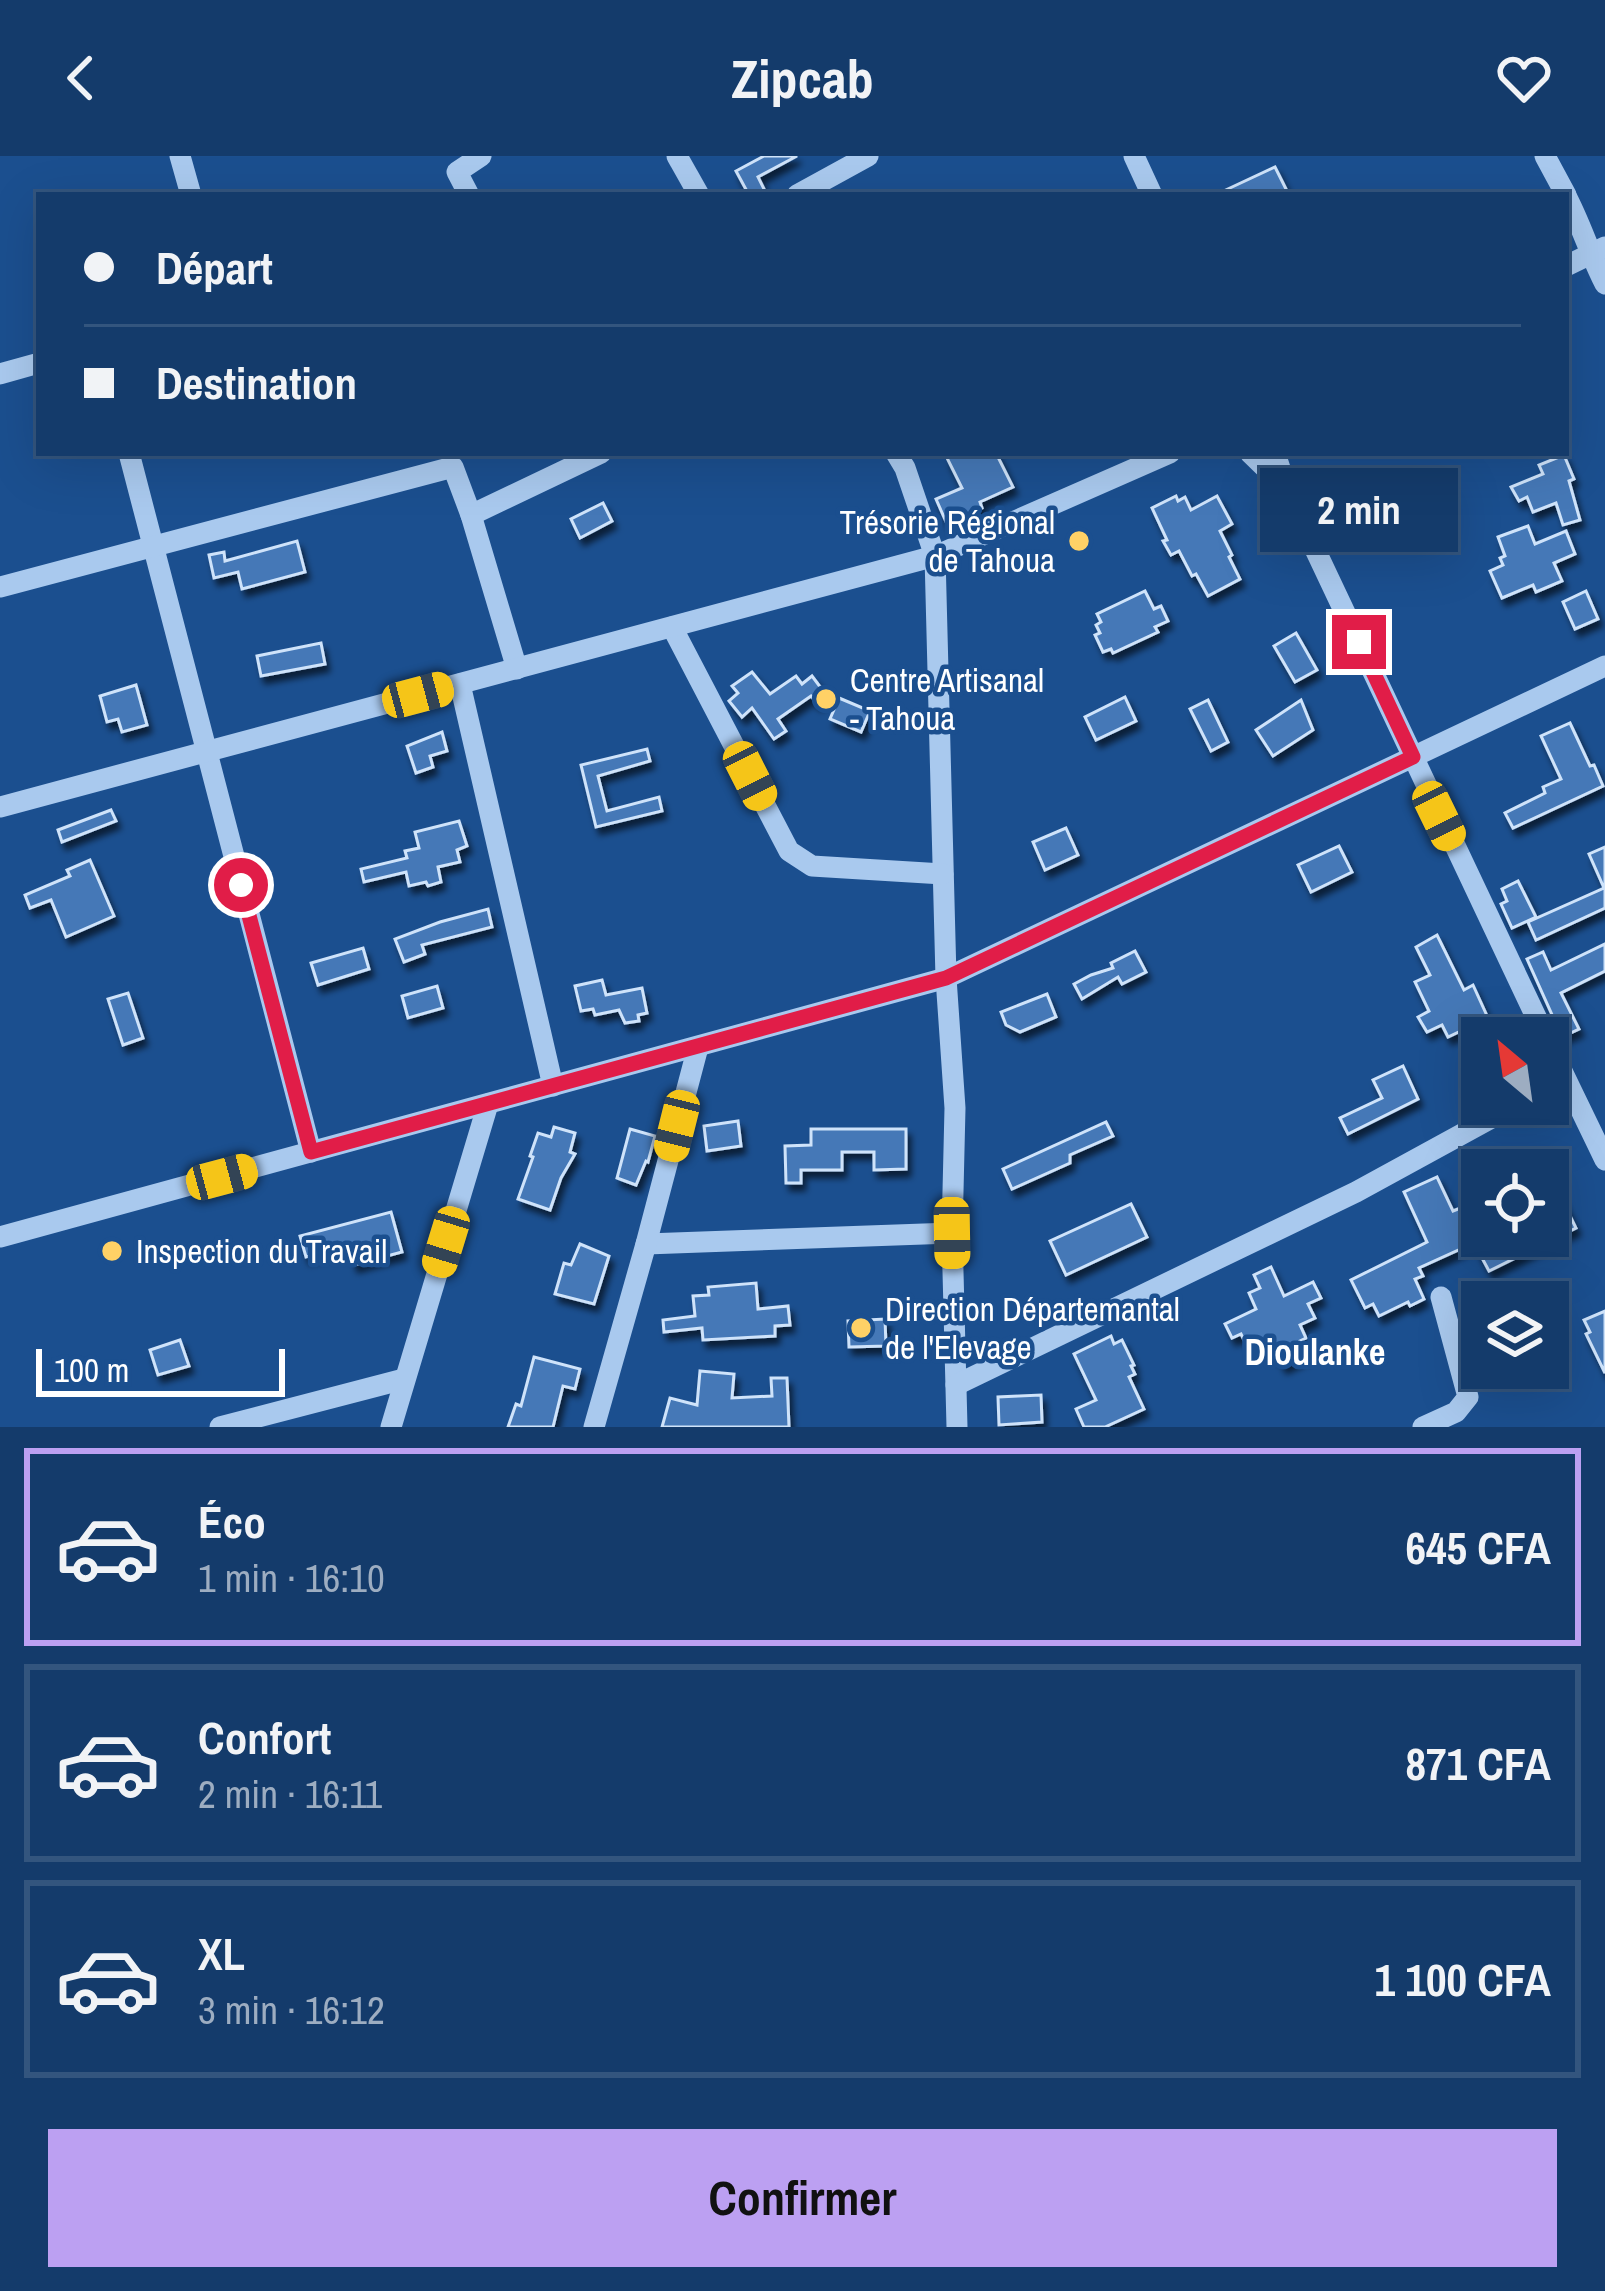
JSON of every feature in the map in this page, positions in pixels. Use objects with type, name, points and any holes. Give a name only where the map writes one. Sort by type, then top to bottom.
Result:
[{"type":"street","points":[[180,156],[190,192]]},
{"type":"street","points":[[467,192],[457,172],[481,156]]},
{"type":"street","points":[[677,156],[698,192]]},
{"type":"street","points":[[802,192],[868,156]]},
{"type":"street","points":[[1134,156],[1151,192]]},
{"type":"street","points":[[1545,156],[1564,192]]},
{"type":"street","points":[[1569,201],[1597,250],[1605,284]]},
{"type":"street","points":[[1569,264],[1597,250]]},
{"type":"street","points":[[0,374],[36,364]]},
{"type":"street","points":[[130,456],[311,1152]]},
{"type":"street","points":[[471,515],[595,456]]},
{"type":"street","points":[[898,456],[934,556],[946,978],[955,1108],[952,1233],[957,1427]]},
{"type":"street","points":[[0,807],[934,556],[1163,456]]},
{"type":"street","points":[[1253,456],[1287,490]]},
{"type":"street","points":[[1276,456],[1287,490],[1536,1017]]},
{"type":"street","points":[[0,587],[453,467],[517,668]]},
{"type":"street","points":[[672,627],[789,851],[812,866],[943,874]]},
{"type":"street","points":[[0,1237],[946,978],[1605,666]]},
{"type":"street","points":[[460,684],[553,1086]]},
{"type":"street","points":[[594,1427],[698,1047]]},
{"type":"street","points":[[1569,1102],[1605,1160]]},
{"type":"street","points":[[391,1427],[488,1104]]},
{"type":"street","points":[[956,1385],[1356,1192],[1479,1125]]},
{"type":"street","points":[[646,1244],[952,1233]]},
{"type":"street","points":[[1423,1427],[1449,1419],[1468,1397],[1441,1298]]},
{"type":"street","points":[[220,1427],[404,1379]]},
{"type":"building","points":[[764,156],[797,156],[758,177],[766,192],[747,192],[736,171]]},
{"type":"building","points":[[1275,167],[1288,192],[1221,192]]},
{"type":"building","points":[[998,456],[1013,487],[947,524],[936,499],[962,488],[947,458]]},
{"type":"building","points":[[1564,456],[1574,479],[1569,481],[1580,520],[1563,525],[1556,503],[1533,512],[1527,497],[1519,501],[1511,487],[1543,474],[1539,465]]},
{"type":"building","points":[[1176,496],[1178,501],[1185,497],[1191,510],[1217,496],[1232,524],[1220,531],[1240,579],[1208,596],[1179,551],[1171,555],[1152,508]]},
{"type":"building","points":[[603,503],[612,521],[580,538],[571,519]]},
{"type":"building","points":[[1528,526],[1535,544],[1566,531],[1575,554],[1554,563],[1562,581],[1536,592],[1533,585],[1502,598],[1490,571],[1503,565],[1498,537]]},
{"type":"building","points":[[297,541],[305,572],[242,589],[238,572],[214,578],[209,555],[224,552],[225,561]]},
{"type":"building","points":[[1145,591],[1154,609],[1161,606],[1168,621],[1155,627],[1158,632],[1113,653],[1111,649],[1103,652],[1095,635],[1100,633],[1097,614]]},
{"type":"building","points":[[1586,591],[1598,619],[1575,629],[1563,602]]},
{"type":"building","points":[[1296,633],[1317,670],[1295,682],[1274,646]]},
{"type":"building","points":[[321,643],[325,664],[261,676],[257,656]]},
{"type":"building","points":[[752,672],[770,694],[796,676],[802,684],[812,676],[827,696],[817,703],[811,696],[778,719],[786,731],[774,739],[752,708],[742,717],[729,701],[738,693],[732,686]]},
{"type":"building","points":[[136,685],[147,725],[122,732],[118,719],[107,722],[100,696]]},
{"type":"building","points":[[1125,697],[1136,721],[1096,740],[1085,717]]},
{"type":"building","points":[[839,698],[870,711],[861,732],[830,719]]},
{"type":"building","points":[[1208,700],[1228,742],[1211,751],[1190,709]]},
{"type":"building","points":[[1301,700],[1313,730],[1273,756],[1256,730]]},
{"type":"building","points":[[1570,723],[1603,786],[1513,828],[1505,813],[1545,793],[1543,787],[1561,779],[1541,736]]},
{"type":"building","points":[[442,732],[447,751],[430,756],[433,767],[416,773],[407,746]]},
{"type":"building","points":[[647,749],[650,761],[598,776],[607,811],[659,797],[662,811],[596,827],[581,765]]},
{"type":"building","points":[[111,810],[116,821],[62,842],[58,830]]},
{"type":"building","points":[[459,821],[467,846],[457,850],[460,862],[438,867],[441,882],[409,886],[406,872],[364,882],[361,869],[407,858],[405,851],[419,848],[415,832]]},
{"type":"building","points":[[1066,828],[1078,855],[1045,870],[1033,842]]},
{"type":"building","points":[[1339,846],[1352,872],[1311,892],[1298,865]]},
{"type":"building","points":[[1605,847],[1605,908],[1536,940],[1528,922],[1604,888],[1589,854]]},
{"type":"building","points":[[90,860],[114,916],[66,937],[51,900],[30,908],[25,895],[70,876],[67,870]]},
{"type":"building","points":[[1518,881],[1536,917],[1512,928],[1501,904],[1507,901],[1502,889]]},
{"type":"building","points":[[488,909],[492,927],[422,945],[425,954],[404,962],[395,939]]},
{"type":"building","points":[[1437,935],[1464,990],[1473,985],[1488,1017],[1461,1017],[1461,1031],[1448,1037],[1442,1025],[1427,1032],[1418,1017],[1429,1011],[1415,982],[1430,975],[1416,947]]},
{"type":"building","points":[[1605,944],[1605,971],[1561,993],[1579,1029],[1569,1034],[1569,1017],[1553,1017],[1527,959],[1543,952],[1551,970]]},
{"type":"building","points":[[363,948],[369,969],[318,985],[311,963]]},
{"type":"building","points":[[1135,951],[1146,972],[1122,984],[1118,977],[1082,999],[1074,984],[1113,968],[1111,963]]},
{"type":"building","points":[[602,980],[606,995],[642,988],[647,1013],[638,1015],[639,1021],[625,1023],[619,1010],[595,1015],[593,1009],[581,1011],[575,986]]},
{"type":"building","points":[[437,986],[443,1008],[408,1018],[402,996]]},
{"type":"building","points":[[128,993],[143,1038],[123,1045],[108,999]]},
{"type":"building","points":[[1047,994],[1056,1017],[1020,1032],[1006,1025],[1001,1012]]},
{"type":"building","points":[[1403,1066],[1418,1099],[1348,1134],[1340,1118],[1382,1098],[1373,1080]]},
{"type":"building","points":[[738,1121],[741,1146],[707,1151],[704,1126]]},
{"type":"building","points":[[1106,1122],[1113,1136],[1070,1155],[1070,1163],[1012,1189],[1003,1169]]},
{"type":"building","points":[[554,1127],[575,1133],[570,1152],[575,1154],[550,1210],[518,1199],[538,1133],[551,1137]]},
{"type":"building","points":[[630,1129],[655,1136],[636,1185],[617,1178]]},
{"type":"building","points":[[811,1129],[906,1129],[906,1169],[874,1170],[874,1152],[842,1152],[842,1170],[801,1170],[801,1183],[786,1183],[785,1146],[811,1145]]},
{"type":"building","points":[[1437,1177],[1453,1211],[1461,1208],[1461,1249],[1419,1268],[1423,1276],[1415,1279],[1424,1299],[1379,1316],[1373,1304],[1365,1308],[1351,1280],[1427,1242],[1404,1192]]},
{"type":"building","points":[[1131,1204],[1147,1237],[1066,1275],[1050,1241]]},
{"type":"building","points":[[391,1212],[402,1252],[354,1265],[349,1245],[306,1257],[300,1236]]},
{"type":"building","points":[[580,1244],[609,1256],[594,1304],[555,1294],[564,1263],[571,1265]]},
{"type":"building","points":[[1482,1257],[1517,1257],[1489,1271]]},
{"type":"building","points":[[1271,1267],[1284,1296],[1313,1282],[1321,1298],[1308,1304],[1315,1318],[1300,1325],[1306,1355],[1283,1366],[1262,1339],[1247,1346],[1241,1334],[1232,1338],[1225,1324],[1256,1309],[1249,1293],[1260,1288],[1254,1275]]},
{"type":"building","points":[[756,1283],[758,1309],[788,1306],[790,1325],[775,1326],[775,1336],[703,1340],[702,1328],[664,1332],[663,1320],[695,1316],[693,1296],[709,1295],[708,1287]]},
{"type":"building","points":[[1605,1311],[1605,1373],[1584,1320]]},
{"type":"building","points":[[885,1319],[886,1346],[849,1347],[848,1321]]},
{"type":"building","points":[[1111,1336],[1114,1344],[1122,1340],[1134,1365],[1135,1374],[1129,1377],[1144,1409],[1105,1427],[1084,1427],[1076,1409],[1096,1400],[1074,1354]]},
{"type":"building","points":[[180,1340],[189,1366],[158,1375],[150,1350]]},
{"type":"building","points":[[534,1357],[580,1369],[575,1389],[563,1386],[553,1427],[508,1427],[516,1404],[521,1406]]},
{"type":"building","points":[[700,1371],[734,1374],[732,1398],[772,1396],[771,1378],[787,1378],[789,1427],[662,1427],[670,1398],[697,1405]]},
{"type":"building","points":[[1041,1395],[1042,1422],[999,1425],[998,1397]]},
{"type":"place","name":"Trésorie Régional de Tahoua","points":[[1079,541]]},
{"type":"place","name":"Centre Artisanal - Tahoua","points":[[826,699]]},
{"type":"place","name":"Inspection du Travail","points":[[112,1251]]},
{"type":"place","name":"Direction Départemantal de l'Elevage","points":[[861,1328]]},
{"type":"district","name":"Dioulanke","points":[[1315,1352]]},
{"type":"route","points":[[241,885],[311,1152],[946,978],[1413,757],[1359,642]]}]
